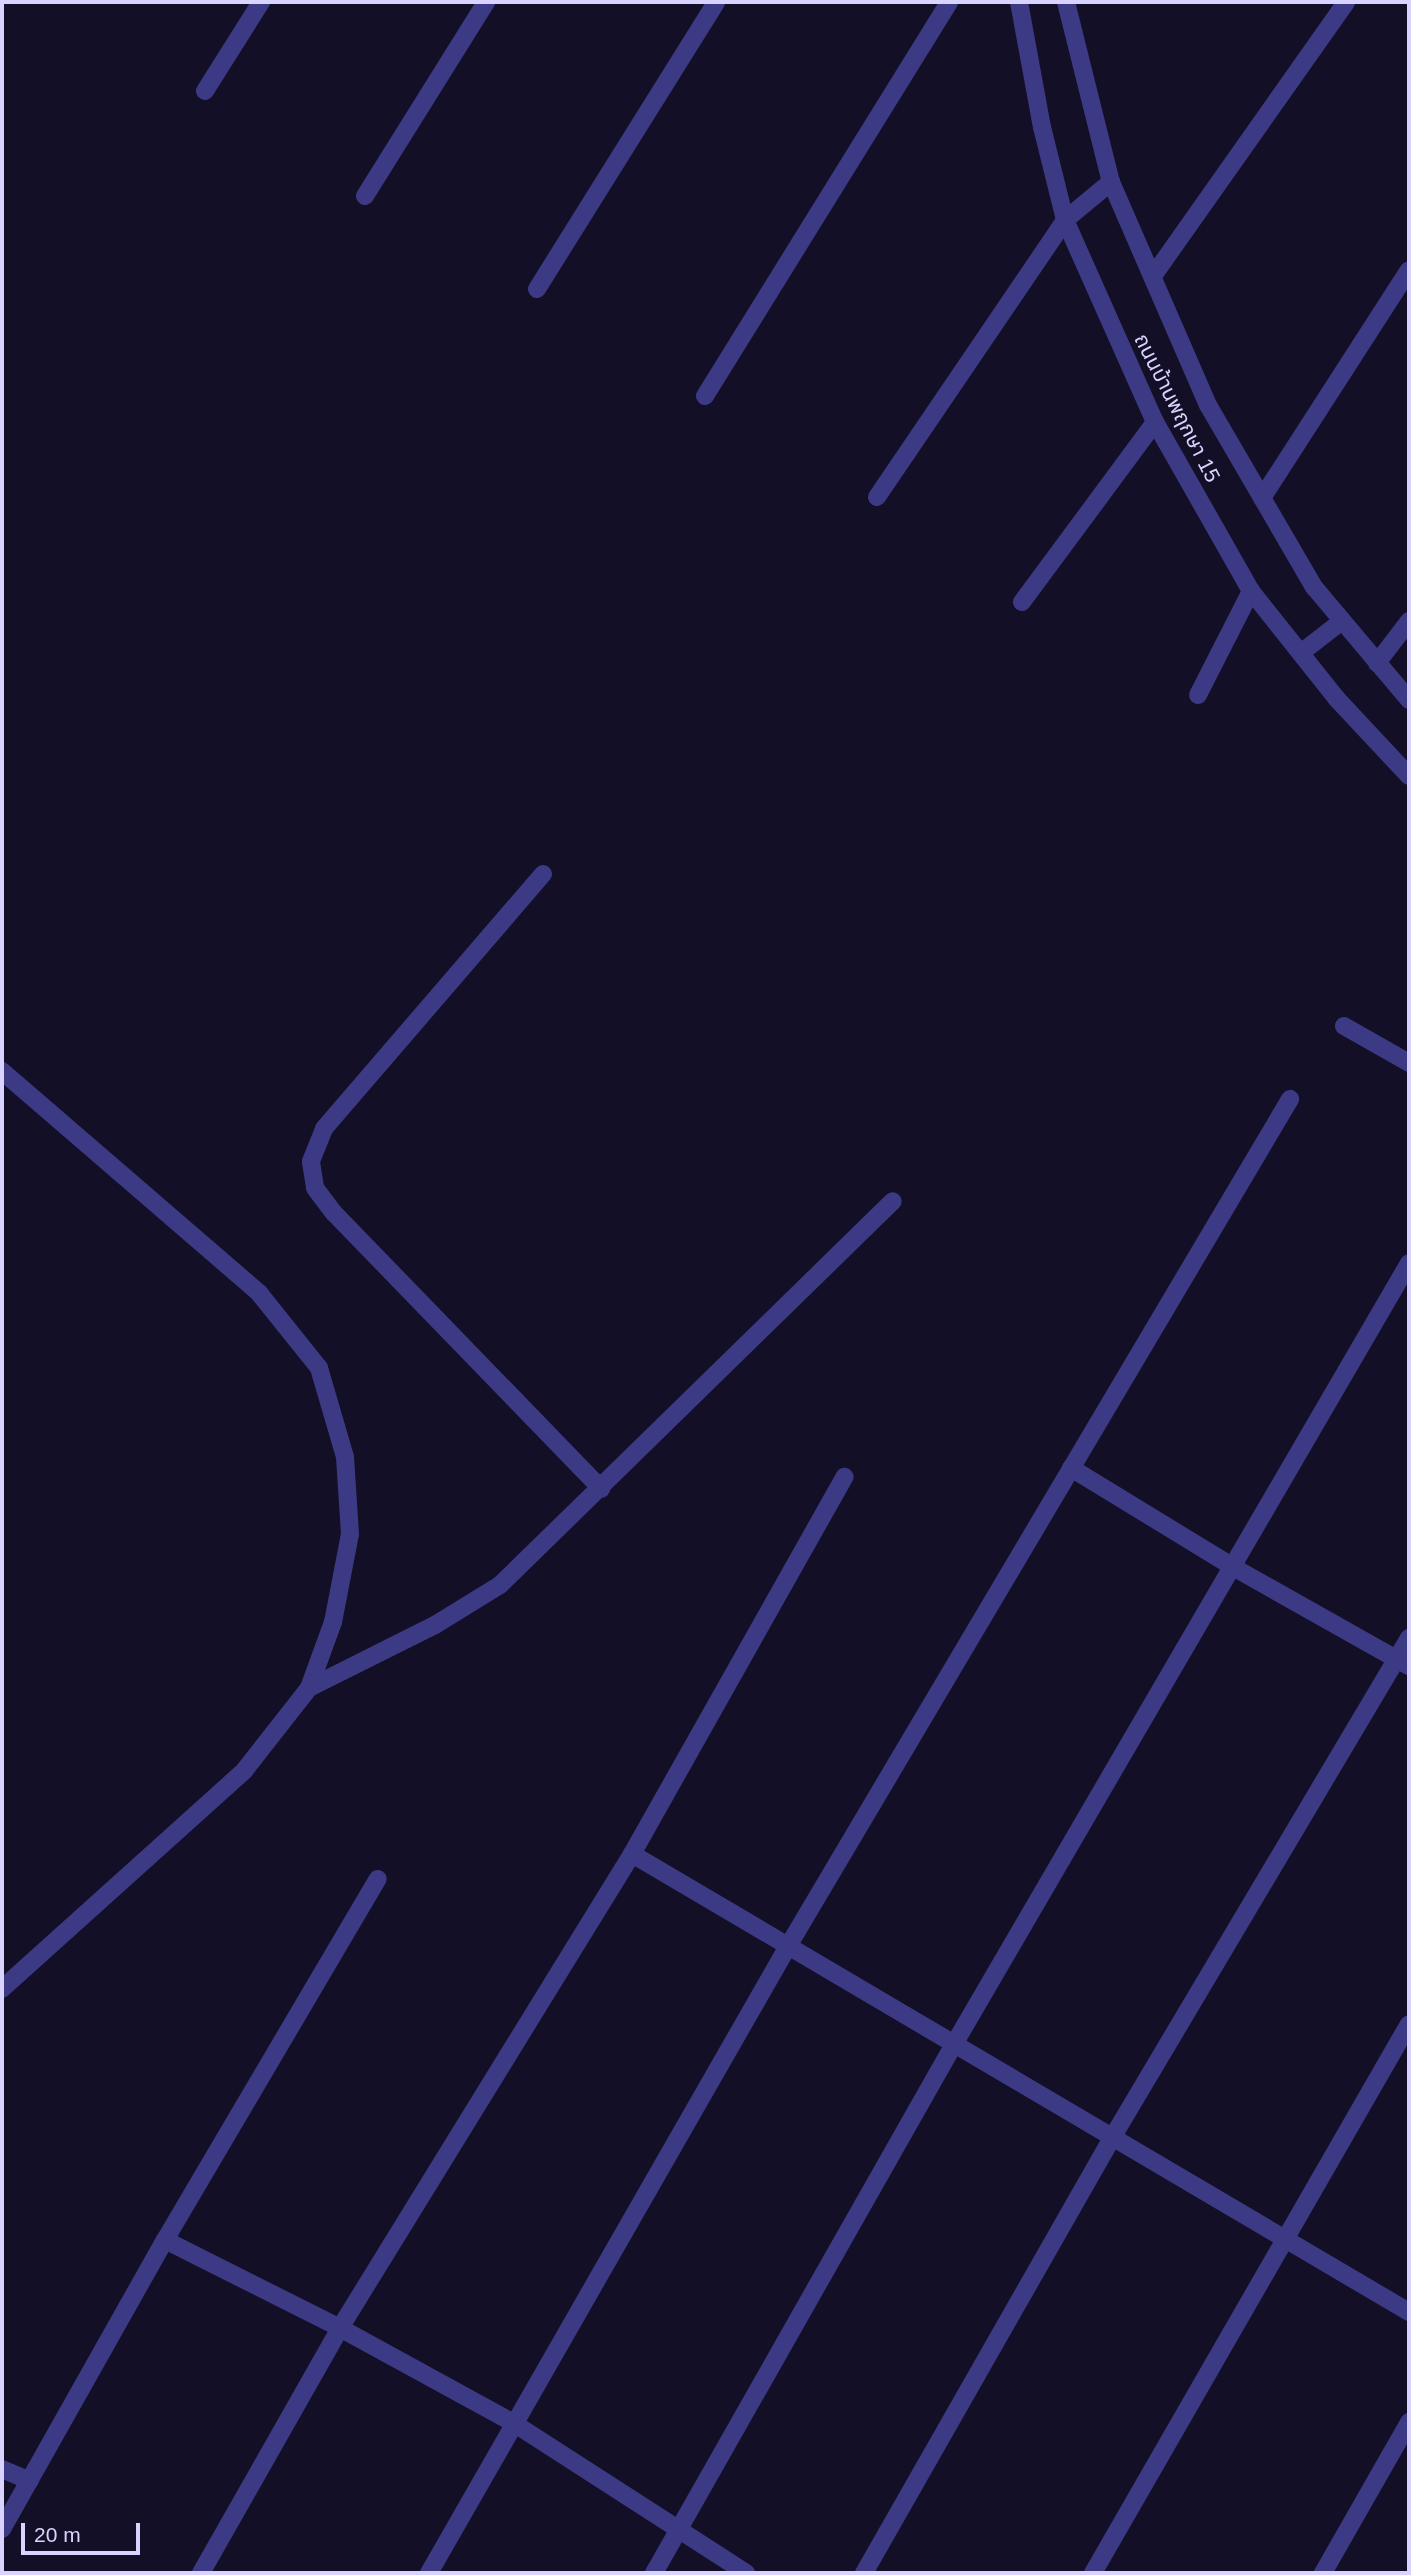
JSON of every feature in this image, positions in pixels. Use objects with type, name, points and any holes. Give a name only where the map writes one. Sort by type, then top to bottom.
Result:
[{"type":"street","points":[[205,91],[261,2]]},
{"type":"street","points":[[365,196],[486,2]]},
{"type":"street","points":[[537,289],[716,2]]},
{"type":"street","points":[[705,396],[949,2]]},
{"type":"street","name":"ถนนบ้านพฤกษา 15","points":[[1019,2],[1041,127],[1065,220],[1155,422],[1251,591],[1336,698],[1409,776]]},
{"type":"street","name":"ถนนบ้านพฤกษา 15","points":[[1066,2],[1111,182],[1208,405],[1314,587],[1409,699]]},
{"type":"street","points":[[1153,276],[1346,2]]},
{"type":"street","points":[[877,497],[1065,220],[1111,182]]},
{"type":"street","points":[[1262,498],[1409,270]]},
{"type":"street","points":[[1022,602],[1155,422]]},
{"type":"street","points":[[1198,695],[1251,591]]},
{"type":"street","points":[[1302,652],[1342,621]]},
{"type":"street","points":[[1377,663],[1409,621]]},
{"type":"street","points":[[543,874],[324,1129],[311,1162],[315,1188],[334,1213],[601,1489]]},
{"type":"street","points":[[1344,1026],[1409,1063]]},
{"type":"street","points":[[2,1070],[259,1293],[319,1368],[345,1457],[350,1534],[333,1622],[309,1688],[244,1771],[2,1989]]},
{"type":"street","points":[[429,2573],[786,1948],[1290,1098]]},
{"type":"street","points":[[309,1688],[435,1625],[500,1585],[893,1201]]},
{"type":"street","points":[[654,2573],[953,2046],[1409,1264]]},
{"type":"street","points":[[1071,1468],[1233,1567],[1403,1662]]},
{"type":"street","points":[[201,2573],[340,2328],[632,1854],[844,1477]]},
{"type":"street","points":[[864,2573],[1112,2138],[1403,1662],[1409,1638]]},
{"type":"street","points":[[632,1854],[786,1948],[1409,2312]]},
{"type":"street","points":[[2,2529],[164,2240],[377,1879]]},
{"type":"street","points":[[1094,2573],[1409,2024]]},
{"type":"street","points":[[164,2240],[340,2328],[515,2424],[746,2573]]},
{"type":"street","points":[[1323,2573],[1409,2422]]},
{"type":"street","points":[[2,2469],[30,2481]]}]
